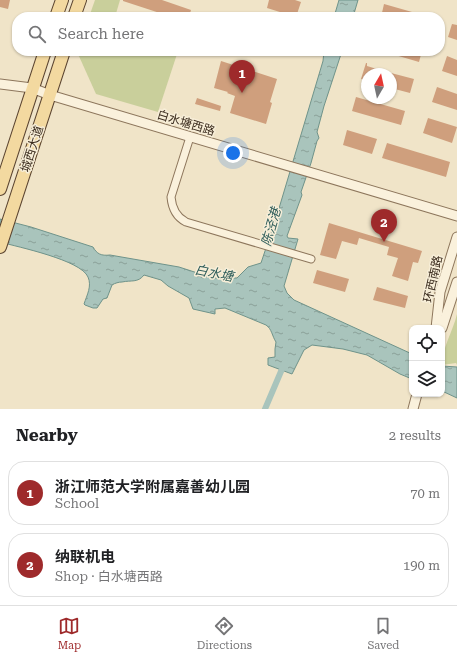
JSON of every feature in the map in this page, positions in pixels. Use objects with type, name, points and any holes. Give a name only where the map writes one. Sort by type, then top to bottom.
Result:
[{"type":"main road","points":[[58,12],[62,0]]},
{"type":"main road","points":[[76,12],[80,0]]},
{"type":"main road","name":"城西大道","points":[[0,189],[43,56]]},
{"type":"main road","name":"城西大道","points":[[0,247],[62,56]]},
{"type":"street","name":"白水塘西路","points":[[0,84],[32,88],[50,95],[457,216]]},
{"type":"street","points":[[190,137],[171,197],[174,211],[182,220],[311,259]]},
{"type":"street","name":"环西南路","points":[[436,325],[440,292],[457,237]]},
{"type":"street","name":"环西南路","points":[[443,325],[457,282]]},
{"type":"street","points":[[416,407],[417,397]]},
{"type":"street","points":[[416,407],[421,397]]},
{"type":"green space","points":[[95,0],[120,0],[116,12],[91,12]]},
{"type":"green space","points":[[79,56],[176,56],[158,112],[96,94]]},
{"type":"green space","points":[[457,314],[457,365],[456,363],[445,365],[445,349]]},
{"type":"water","points":[[339,0],[358,0],[354,12],[335,12]]},
{"type":"water","points":[[324,56],[340,56],[317,132],[319,138],[301,192],[302,195],[287,236],[288,238],[298,239],[284,286],[287,293],[294,300],[409,353],[409,378],[367,355],[343,349],[312,345],[304,350],[292,374],[268,365],[268,358],[275,357],[276,342],[271,331],[266,325],[225,308],[215,309],[215,314],[193,309],[189,298],[168,286],[161,280],[144,275],[142,278],[137,280],[118,282],[112,285],[107,298],[103,299],[97,308],[93,308],[84,304],[89,290],[89,280],[83,271],[74,265],[48,255],[0,242],[0,219],[31,227],[93,247],[102,255],[110,255],[179,267],[213,278],[237,278],[248,267],[261,263],[277,215]]},
{"type":"water","points":[[445,366],[457,367],[457,398],[445,392]]},
{"type":"building","points":[[0,0],[10,0],[8,9],[0,7]]},
{"type":"building","points":[[162,0],[191,10],[190,12],[157,12],[123,1]]},
{"type":"building","points":[[269,0],[295,0],[301,2],[298,12],[280,12],[267,8]]},
{"type":"building","points":[[384,4],[412,12],[382,12]]},
{"type":"building","points":[[452,24],[457,25],[457,40],[448,37]]},
{"type":"building","points":[[399,56],[421,56],[419,62]]},
{"type":"building","points":[[447,56],[457,60],[457,76],[442,71]]},
{"type":"building","points":[[221,61],[277,79],[270,102],[272,103],[266,124],[230,113],[235,96],[227,93],[228,92],[214,88]]},
{"type":"building","points":[[367,63],[367,66],[374,68],[364,68]]},
{"type":"building","points":[[397,75],[414,79],[410,93],[397,90]]},
{"type":"building","points":[[437,87],[457,94],[457,110],[432,102]]},
{"type":"building","points":[[356,97],[361,98],[361,104],[380,104],[405,111],[401,125],[352,111]]},
{"type":"building","points":[[197,98],[221,106],[220,111],[195,104]]},
{"type":"building","points":[[428,118],[457,127],[452,143],[423,133]]},
{"type":"building","points":[[347,130],[377,139],[372,154],[343,145]]},
{"type":"building","points":[[387,143],[450,162],[446,177],[382,158]]},
{"type":"building","points":[[329,223],[422,251],[418,263],[413,262],[408,281],[392,276],[398,258],[387,255],[389,247],[359,238],[357,245],[342,241],[336,259],[320,255]]},
{"type":"building","points":[[317,270],[349,279],[345,292],[313,283]]},
{"type":"building","points":[[377,287],[408,296],[405,308],[373,300]]},
{"type":"waterway","name":"陈泾港","points":[[265,409],[285,362]]},
{"type":"place","name":"浙江师范大学附属嘉善幼儿园","points":[[242,93]]},
{"type":"place","name":"纳联机电","points":[[384,242]]},
{"type":"water label","name":"白水塘","points":[[214,273]]}]
